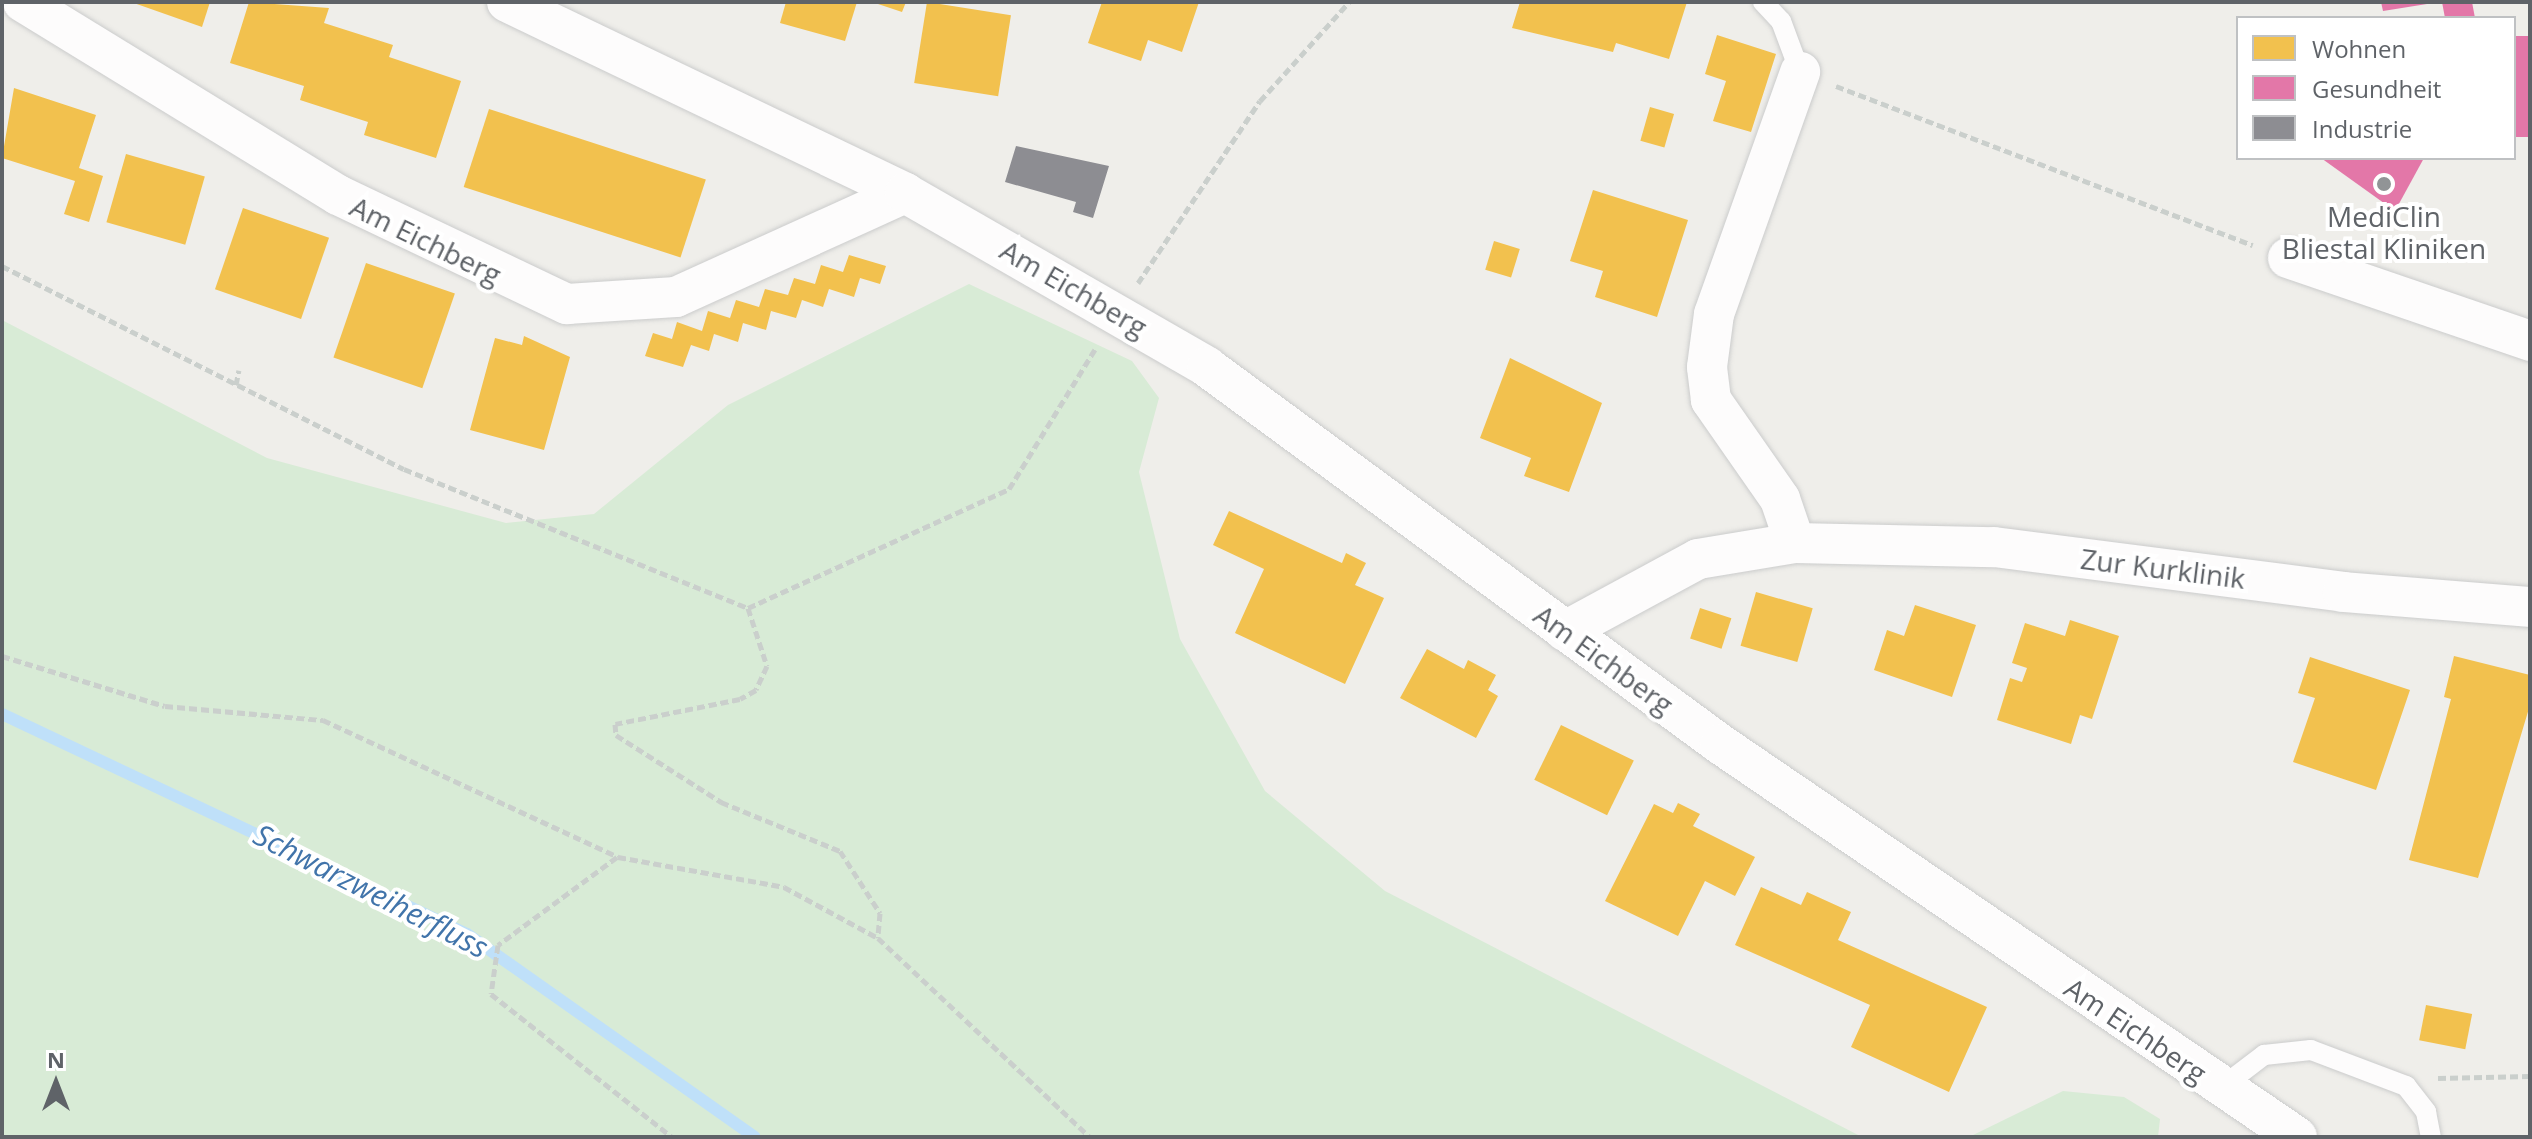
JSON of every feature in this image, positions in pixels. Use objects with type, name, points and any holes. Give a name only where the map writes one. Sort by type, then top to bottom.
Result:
[{"type":"street","name":"Am Eichberg","points":[[23,2],[338,195],[567,304],[676,297],[905,193]]},
{"type":"street","name":"Am Eichberg","points":[[507,2],[905,193],[1207,367],[1565,631],[2297,1137]]},
{"type":"street","points":[[1795,543],[1780,499],[1711,400],[1707,367],[1714,314],[1800,72]]},
{"type":"street","points":[[2288,258],[2530,341]]},
{"type":"street","name":"Zur Kurklinik","points":[[1565,631],[1698,559],[1795,543],[1994,547],[2343,592],[2530,607]]},
{"type":"lane","points":[[1763,2],[1781,21],[1800,72]]},
{"type":"lane","points":[[2222,1087],[2264,1055],[2311,1050],[2406,1086],[2426,1112],[2431,1137]]},
{"type":"path","points":[[1130,293],[1260,101],[1349,2]]},
{"type":"path","points":[[1800,72],[2288,258]]},
{"type":"path","points":[[2,266],[404,469],[748,608],[1009,489],[1098,344]]},
{"type":"path","points":[[236,385],[239,370]]},
{"type":"path","points":[[748,608],[767,666],[756,690],[615,724],[616,735],[721,802],[840,851],[871,892],[880,913],[878,938]]},
{"type":"path","points":[[2,656],[165,706],[323,720],[618,857],[784,887],[878,938],[1090,1137]]},
{"type":"path","points":[[618,857],[498,945],[491,994],[672,1137]]},
{"type":"path","points":[[2406,1086],[2446,1076],[2530,1076]]},
{"type":"green space","points":[[969,284],[1132,361],[1159,398],[1139,472],[1180,639],[1265,791],[1385,891],[1862,1137],[2,1137],[2,320],[267,458],[506,523],[594,514],[728,405]]},
{"type":"green space","points":[[2063,1091],[2124,1097],[2160,1119],[2158,1137],[1969,1137]]},
{"type":"building: Wohnen","points":[[131,2],[210,2],[202,27]]},
{"type":"building: Wohnen","points":[[249,2],[329,8],[324,23],[393,45],[389,57],[461,81],[436,158],[364,135],[368,122],[300,100],[304,86],[230,63]]},
{"type":"building: Wohnen","points":[[786,2],[857,2],[845,41],[780,23]]},
{"type":"building: Wohnen","points":[[872,2],[906,2],[902,12]]},
{"type":"building: Wohnen","points":[[927,2],[1011,15],[998,96],[914,83]]},
{"type":"building: Wohnen","points":[[1102,2],[1199,2],[1182,52],[1148,40],[1141,61],[1088,43]]},
{"type":"building: Wohnen","points":[[1520,2],[1687,2],[1669,59],[1616,43],[1613,52],[1512,28]]},
{"type":"building: Wohnen","points":[[1717,35],[1776,54],[1751,132],[1713,121],[1726,81],[1705,74]]},
{"type":"building: Wohnen","points":[[14,88],[96,115],[79,168],[103,176],[89,222],[64,214],[75,181],[2,158]]},
{"type":"building: Wohnen","points":[[1650,107],[1674,114],[1664,148],[1640,141]]},
{"type":"building: Wohnen","points":[[489,109],[706,179],[681,257],[464,187]]},
{"type":"building: Wohnen","points":[[126,154],[205,177],[185,245],[106,222]]},
{"type":"building: Wohnen","points":[[1593,190],[1688,220],[1657,317],[1595,297],[1603,271],[1570,261]]},
{"type":"building: Wohnen","points":[[243,208],[329,238],[301,319],[215,289]]},
{"type":"building: Wohnen","points":[[1494,241],[1520,249],[1511,278],[1485,270]]},
{"type":"building: Wohnen","points":[[849,255],[886,266],[880,284],[860,278],[854,297],[829,289],[823,307],[802,300],[796,318],[771,311],[766,330],[743,323],[738,342],[714,334],[709,351],[691,345],[683,367],[645,356],[653,333],[672,339],[677,322],[702,331],[708,311],[730,318],[736,300],[759,307],[765,289],[788,295],[794,278],[815,284],[821,265],[843,272]]},
{"type":"building: Wohnen","points":[[366,263],[455,294],[422,388],[333,358]]},
{"type":"building: Wohnen","points":[[524,336],[570,357],[544,450],[470,430],[495,338],[522,345]]},
{"type":"building: Wohnen","points":[[1510,358],[1602,403],[1569,492],[1524,476],[1531,458],[1480,438]]},
{"type":"building: Wohnen","points":[[1229,511],[1342,563],[1346,553],[1366,563],[1355,585],[1384,598],[1345,684],[1235,633],[1264,569],[1213,545]]},
{"type":"building: Wohnen","points":[[1756,592],[1813,608],[1797,662],[1741,646]]},
{"type":"building: Wohnen","points":[[1915,605],[1976,625],[1952,697],[1874,670],[1887,630],[1904,636]]},
{"type":"building: Wohnen","points":[[1700,608],[1731,618],[1721,649],[1690,638]]},
{"type":"building: Wohnen","points":[[2070,620],[2119,636],[2092,719],[2080,715],[2071,744],[1997,720],[2010,678],[2022,682],[2027,668],[2012,663],[2025,623],[2065,636]]},
{"type":"building: Wohnen","points":[[1427,649],[1464,669],[1468,660],[1496,675],[1488,690],[1498,696],[1476,738],[1400,698]]},
{"type":"building: Wohnen","points":[[2454,656],[2530,675],[2530,705],[2478,878],[2409,860],[2451,699],[2444,697]]},
{"type":"building: Wohnen","points":[[2310,657],[2410,690],[2376,790],[2293,762],[2315,698],[2298,693]]},
{"type":"building: Wohnen","points":[[1561,725],[1634,761],[1607,815],[1534,780]]},
{"type":"building: Wohnen","points":[[1678,803],[1700,814],[1693,826],[1755,857],[1735,896],[1705,881],[1678,936],[1605,901],[1654,804],[1673,813]]},
{"type":"building: Wohnen","points":[[1761,887],[1801,905],[1807,892],[1851,912],[1838,940],[1987,1007],[1949,1092],[1851,1047],[1870,1005],[1735,945]]},
{"type":"building: Wohnen","points":[[2426,1005],[2472,1014],[2465,1049],[2419,1040]]},
{"type":"building: Gesundheit","points":[[2381,2],[2427,2],[2427,4],[2383,11]]},
{"type":"building: Gesundheit","points":[[2442,2],[2472,2],[2475,16],[2445,16]]},
{"type":"building: Gesundheit","name":"MediClin Bliestal Kliniken","points":[[2516,36],[2530,36],[2530,137],[2516,137]]},
{"type":"building: Gesundheit","name":"MediClin Bliestal Kliniken","points":[[2324,160],[2423,160],[2395,211]]},
{"type":"building: Industrie","points":[[1016,146],[1109,166],[1093,218],[1073,212],[1076,202],[1005,182]]},
{"type":"waterway","name":"Schwarzweiherfluss","points":[[2,714],[467,934],[755,1137]]},
{"type":"place","name":"MediClin Bliestal Kliniken","points":[[2384,184]]}]
